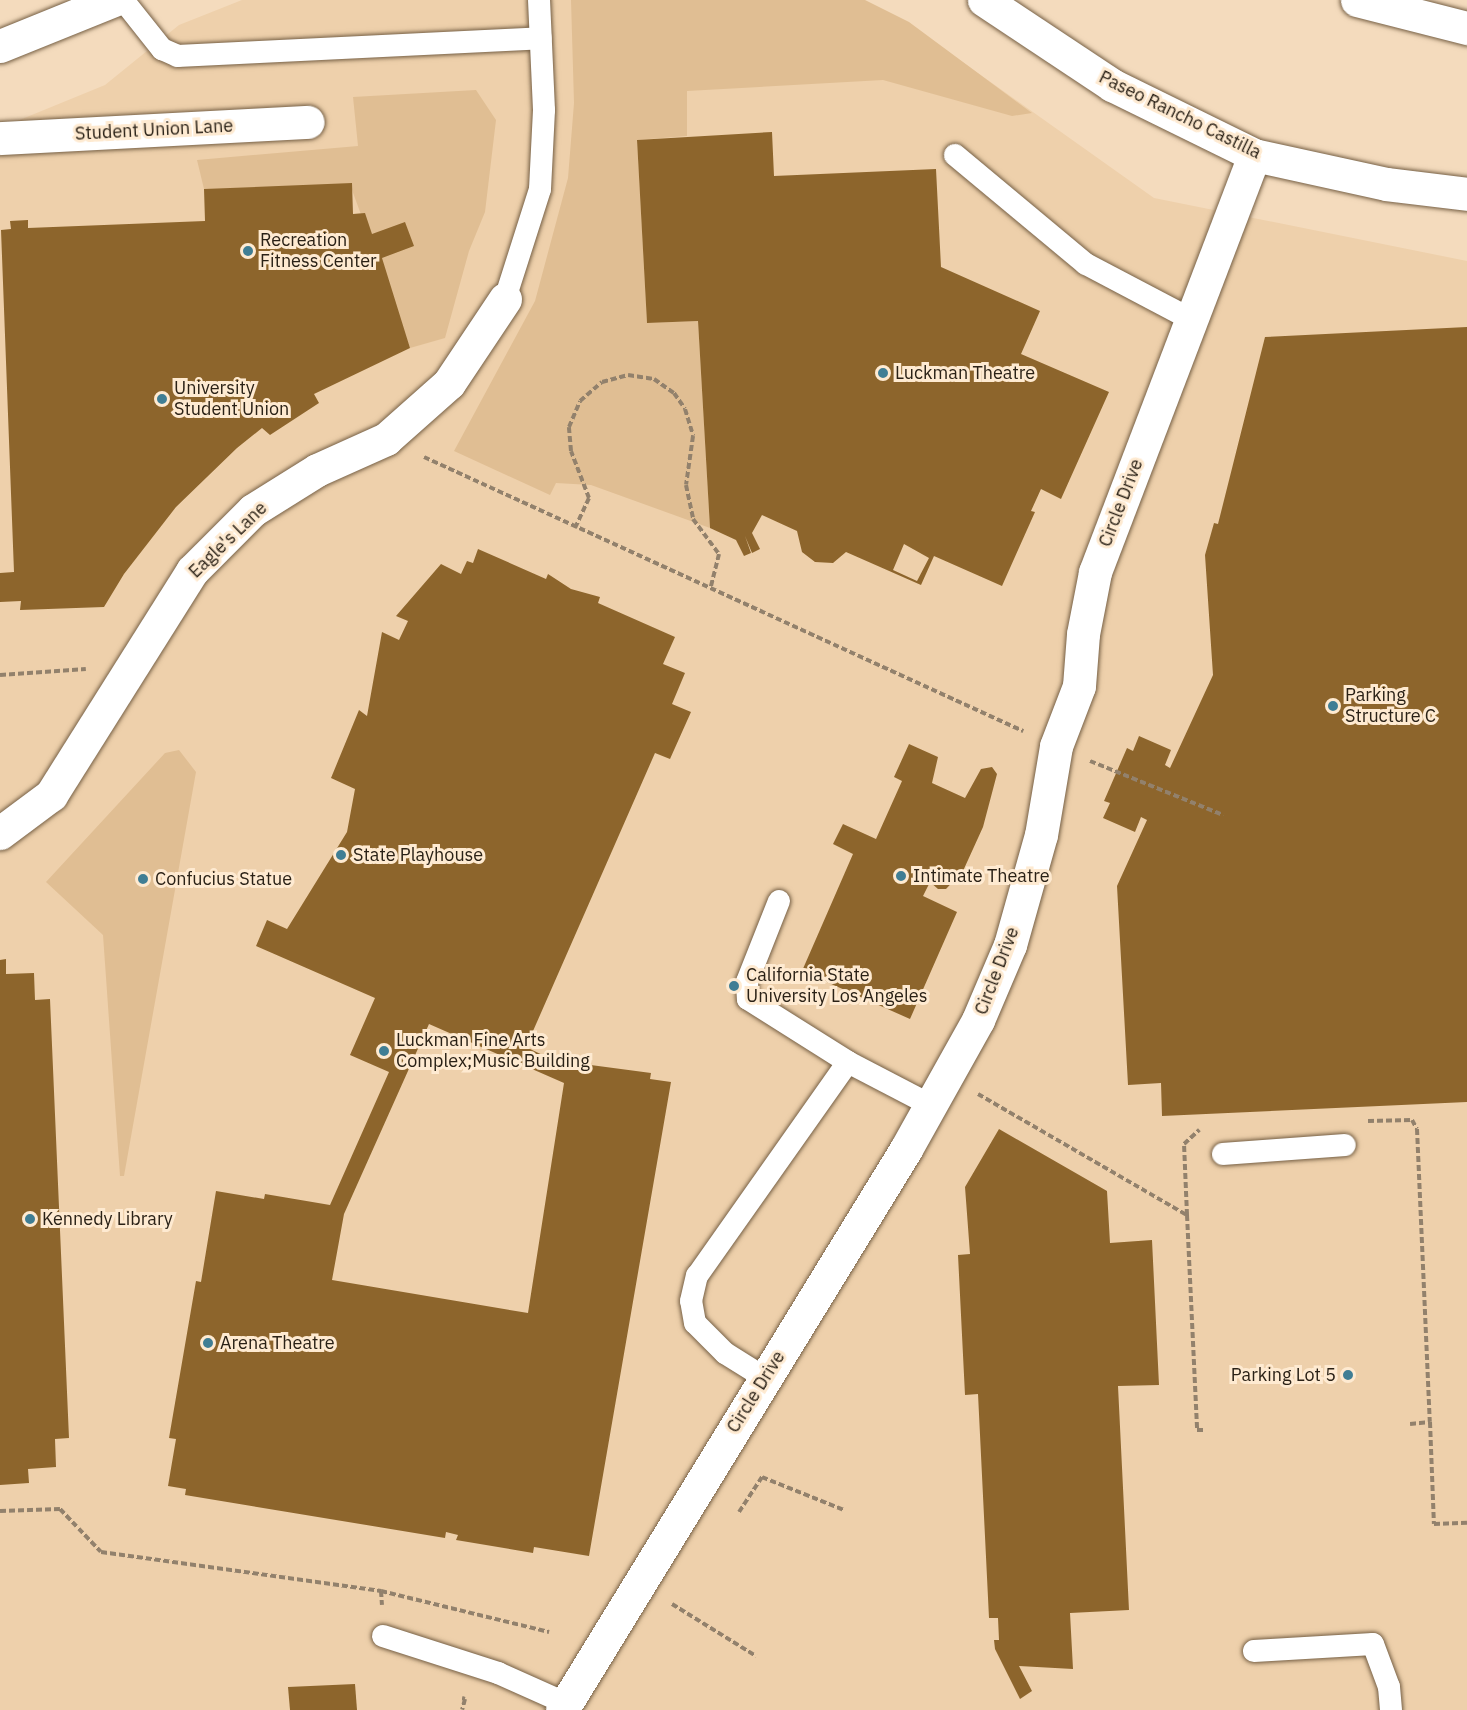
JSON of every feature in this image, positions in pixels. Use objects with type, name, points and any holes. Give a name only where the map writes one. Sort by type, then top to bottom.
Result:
[{"type":"street","points":[[0,46],[114,0]]},
{"type":"street","name":"Paseo Rancho Castilla","points":[[984,0],[1112,85],[1254,155],[1386,184],[1467,194]]},
{"type":"street","points":[[1357,0],[1467,28]]},
{"type":"street","name":"Student Union Lane","points":[[0,138],[308,122]]},
{"type":"street","name":"Circle Drive","points":[[563,1707],[932,1106],[978,1020],[1011,945],[1041,835],[1056,746],[1079,686],[1083,634],[1095,572],[1254,155]]},
{"type":"street","name":"Eagle's Lane","points":[[0,833],[51,795],[135,666],[192,571],[254,510],[316,470],[386,439],[449,383],[505,299]]},
{"type":"lane","points":[[123,0],[162,48],[178,56],[541,38]]},
{"type":"lane","points":[[505,299],[540,189],[544,110],[539,0]]},
{"type":"lane","points":[[955,155],[1086,264],[1192,320]]},
{"type":"lane","points":[[779,901],[747,982],[748,999],[848,1062],[932,1106]]},
{"type":"lane","points":[[765,1378],[725,1353],[695,1323],[690,1301],[697,1276],[848,1062]]},
{"type":"lane","points":[[1223,1154],[1345,1145]]},
{"type":"lane","points":[[383,1636],[498,1672],[563,1707]]},
{"type":"lane","points":[[1254,1651],[1373,1644],[1389,1687],[1391,1710]]},
{"type":"path","points":[[575,528],[589,498],[571,451],[569,427],[580,401],[602,382],[628,375],[654,379],[674,393],[685,409],[693,436],[686,485],[693,519],[719,554],[711,587]]},
{"type":"path","points":[[386,439],[575,528],[711,587],[1056,746],[1223,815]]},
{"type":"path","points":[[0,675],[135,666]]},
{"type":"path","points":[[969,1090],[1187,1215]]},
{"type":"path","points":[[1356,1122],[1412,1120],[1417,1129],[1434,1524],[1467,1523]]},
{"type":"path","points":[[1202,1129],[1192,1133],[1184,1144],[1197,1430],[1206,1430]]},
{"type":"path","points":[[1410,1424],[1430,1422]]},
{"type":"path","points":[[739,1512],[762,1477],[844,1510]]},
{"type":"path","points":[[0,1511],[60,1509],[101,1552],[381,1591],[549,1632]]},
{"type":"path","points":[[669,1602],[756,1656]]},
{"type":"shaded area","name":"California State University Los Angeles","points":[[242,0],[851,0],[947,51],[1154,198],[1467,261],[1467,1710],[0,1710],[0,128],[105,85],[179,25]]},
{"type":"shaded area","points":[[571,0],[865,0],[909,22],[1032,113],[1012,116],[883,80],[687,91],[687,136],[637,140],[647,323],[698,321],[710,528],[591,485],[556,483],[550,495],[454,451],[535,301],[568,178],[574,103]]},
{"type":"shaded area","points":[[476,90],[496,120],[485,212],[469,251],[445,338],[410,348],[352,190],[204,189],[197,160],[358,146],[353,97]]},
{"type":"shaded area","points":[[179,750],[196,772],[124,1176],[120,1176],[103,935],[46,882],[165,753]]},
{"type":"building","name":"Luckman Theatre","points":[[772,132],[774,176],[936,169],[941,267],[1040,311],[1021,354],[1109,392],[1061,499],[1041,489],[1031,511],[1035,512],[1002,586],[934,556],[921,585],[846,552],[833,563],[815,562],[802,552],[797,531],[762,515],[752,533],[760,549],[752,553],[745,536],[751,553],[744,556],[736,540],[710,528],[698,321],[647,323],[637,140]],"holes":[[[904,544],[929,558],[917,581],[893,570]]]},
{"type":"building","name":"University Student Union","points":[[352,183],[353,214],[365,213],[372,234],[405,222],[414,246],[382,258],[410,348],[314,394],[319,403],[270,435],[262,428],[237,448],[176,507],[124,574],[104,607],[20,610],[21,601],[0,602],[0,573],[14,572],[1,230],[11,229],[10,221],[28,220],[28,228],[205,221],[204,189]]},
{"type":"building","name":"Parking Structure C","points":[[1467,327],[1467,1102],[1162,1116],[1161,1083],[1128,1085],[1117,886],[1147,820],[1141,817],[1135,832],[1103,818],[1110,803],[1104,801],[1127,748],[1133,751],[1139,736],[1171,750],[1165,765],[1170,768],[1213,675],[1205,555],[1214,523],[1218,524],[1265,337]]},
{"type":"building","name":"Luckman Fine Arts Complex;Music Building","points":[[478,549],[546,579],[548,574],[571,589],[600,597],[598,603],[675,637],[663,664],[685,673],[672,704],[691,712],[670,759],[655,753],[526,1047],[553,1060],[651,1073],[650,1079],[671,1082],[589,1556],[534,1547],[533,1553],[456,1540],[458,1535],[446,1532],[445,1538],[185,1495],[186,1489],[168,1486],[176,1439],[169,1438],[196,1281],[201,1282],[216,1191],[264,1199],[265,1194],[330,1205],[389,1072],[350,1055],[375,998],[256,946],[267,920],[287,929],[347,832],[355,789],[331,778],[359,710],[367,716],[382,632],[399,640],[408,621],[396,616],[441,564],[461,574],[467,561],[473,563]],"holes":[[[429,1024],[564,1083],[528,1313],[332,1280],[344,1214]]]},
{"type":"building","name":"Intimate Theatre","points":[[909,744],[938,757],[932,783],[965,798],[981,769],[992,767],[997,774],[983,827],[963,871],[946,889],[938,889],[930,882],[923,896],[957,912],[910,1019],[802,971],[853,854],[833,844],[843,824],[876,839],[902,781],[894,777]]},
{"type":"building","name":"Kennedy Library","points":[[6,959],[6,974],[34,973],[35,1000],[50,999],[69,1438],[55,1439],[56,1467],[28,1469],[29,1483],[0,1485],[0,960]]},
{"type":"building","points":[[999,1129],[1107,1191],[1110,1243],[1152,1240],[1159,1385],[1118,1386],[1129,1610],[1070,1613],[1073,1669],[1019,1666],[1032,1691],[1020,1699],[995,1649],[994,1640],[999,1640],[998,1618],[989,1618],[978,1394],[965,1395],[958,1255],[970,1254],[965,1187]]},
{"type":"building","points":[[355,1684],[357,1710],[290,1710],[288,1687]]},
{"type":"place","name":"Recreation Fitness Center","points":[[248,251]]},
{"type":"place","name":"Luckman Theatre","points":[[883,373]]},
{"type":"place","name":"University Student Union","points":[[162,399]]},
{"type":"place","name":"Parking Structure C","points":[[1333,706]]},
{"type":"place","name":"State Playhouse","points":[[341,855]]},
{"type":"place","name":"Intimate Theatre","points":[[901,876]]},
{"type":"place","name":"Confucius Statue","points":[[143,879]]},
{"type":"place","name":"California State University Los Angeles","points":[[734,986]]},
{"type":"place","name":"Luckman Fine Arts Complex;Music Building","points":[[384,1051]]},
{"type":"place","name":"Kennedy Library","points":[[30,1219]]},
{"type":"place","name":"Arena Theatre","points":[[208,1343]]},
{"type":"place","name":"Parking Lot 5","points":[[1348,1375]]}]
